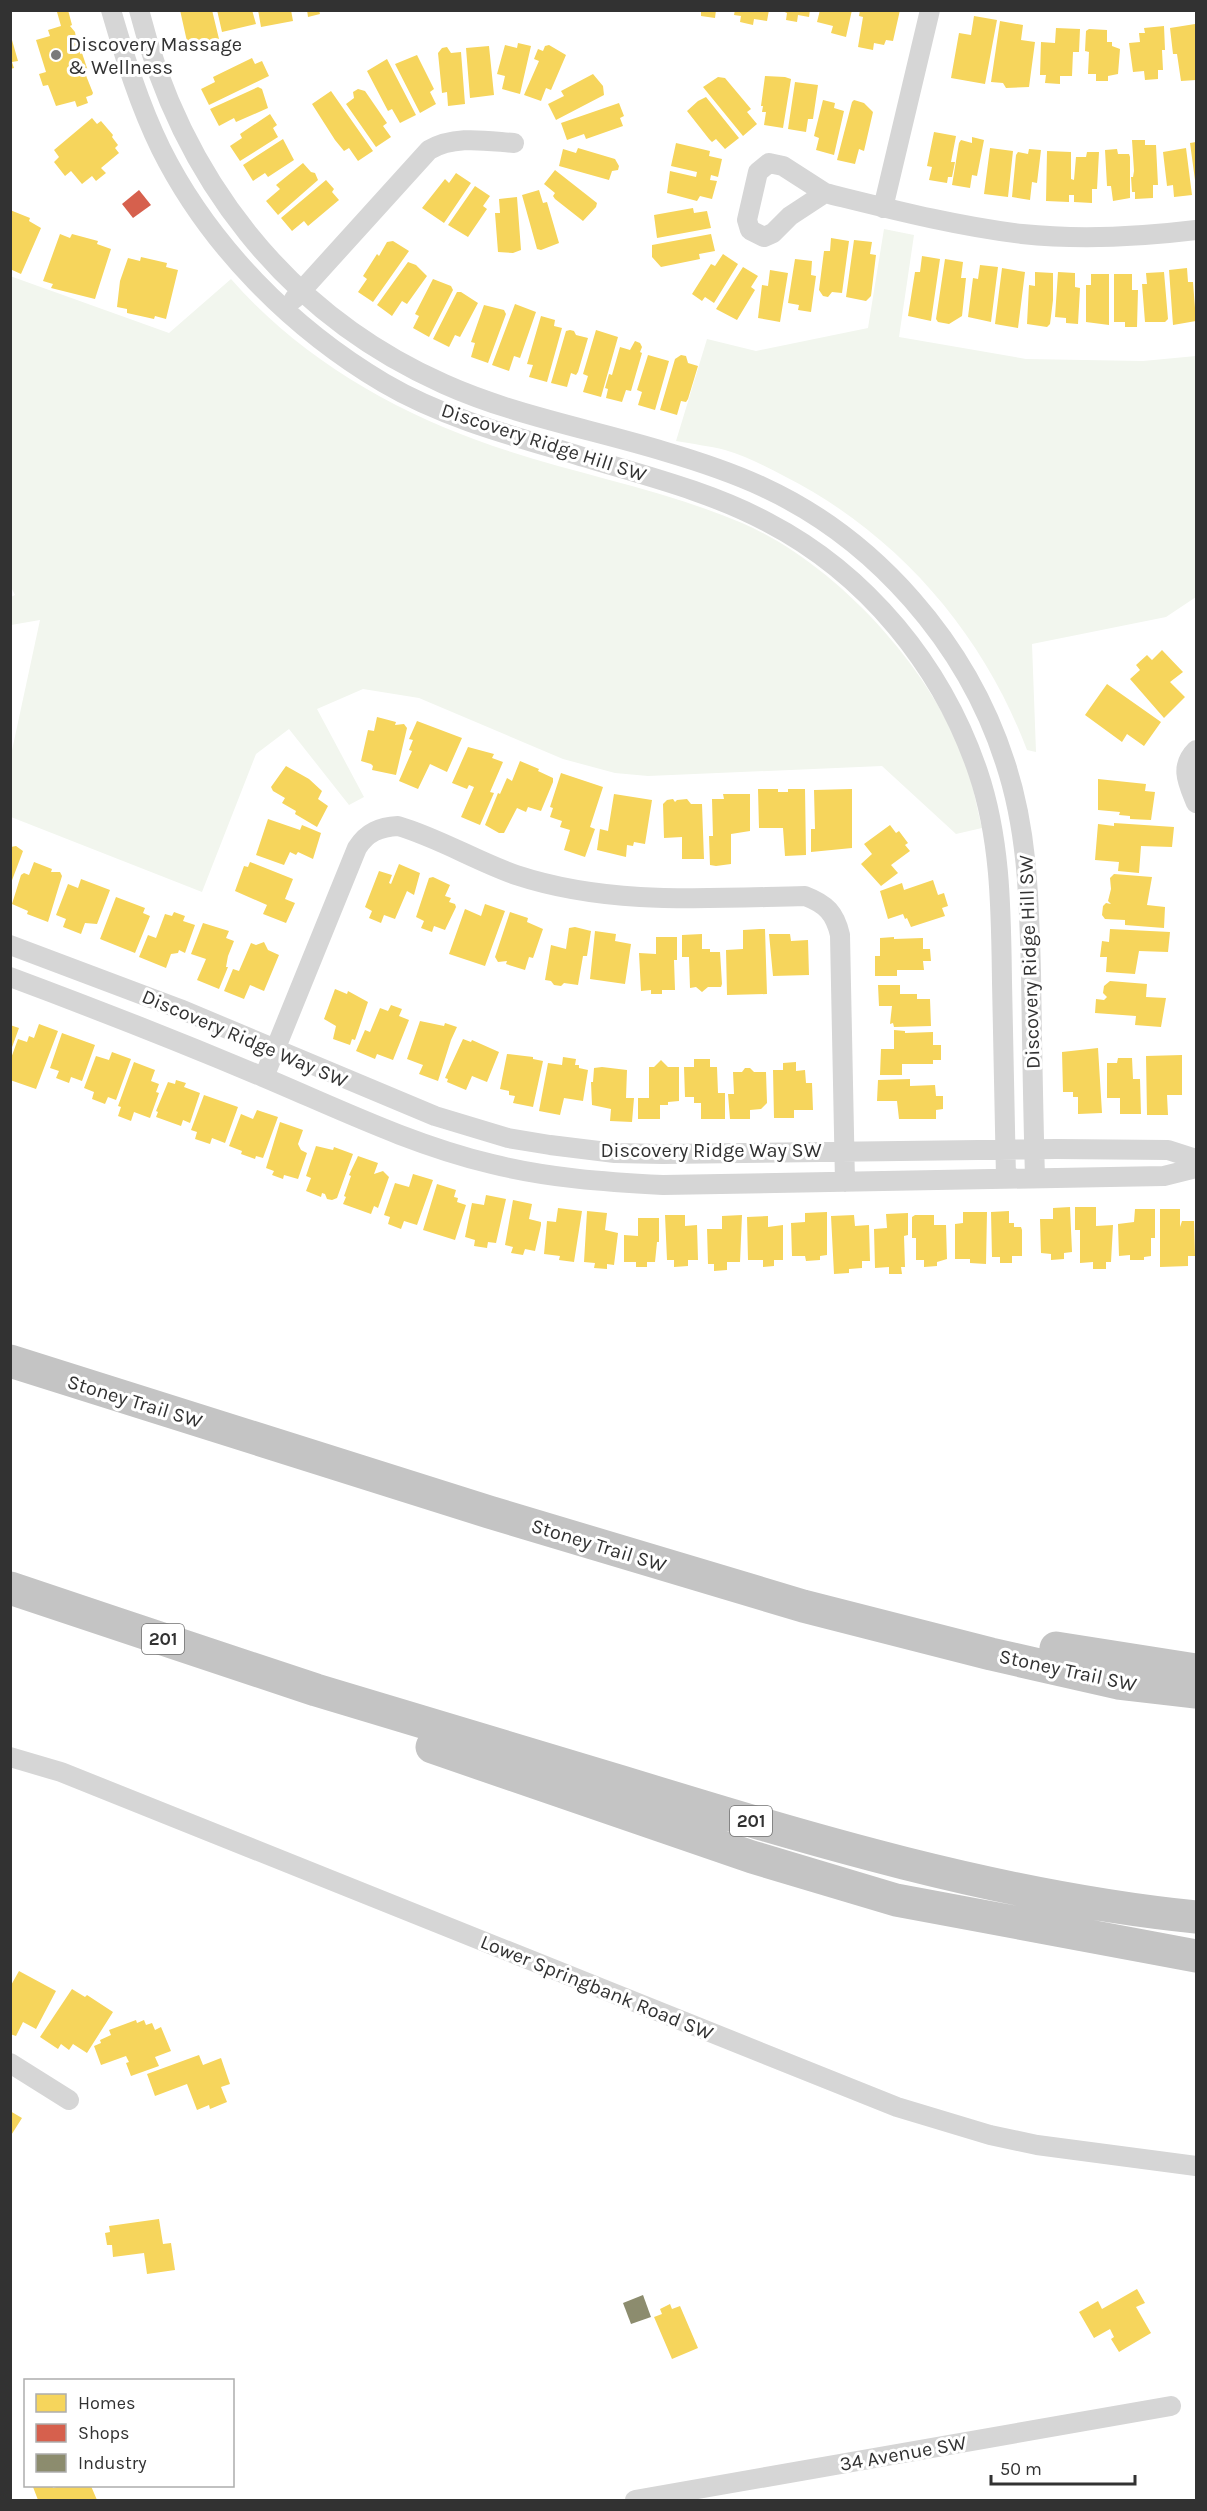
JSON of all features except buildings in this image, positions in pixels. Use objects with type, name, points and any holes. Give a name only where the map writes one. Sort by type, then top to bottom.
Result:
[{"type":"highway","name":"Stoney Trail SW","points":[[10,1361],[489,1512],[803,1606],[991,1654],[1118,1683],[1197,1692]]},
{"type":"highway","name":"201","points":[[10,1588],[315,1689],[743,1819],[887,1860],[985,1882],[1158,1913],[1197,1917]]},
{"type":"highway","points":[[803,1606],[862,1604],[1013,1641],[1197,1670]]},
{"type":"highway","points":[[315,1689],[416,1742],[763,1860],[896,1900],[1197,1956]]},
{"type":"street","name":"Discovery Ridge Hill SW","points":[[111,10],[150,124],[188,196],[241,264],[284,310],[347,359],[386,384],[467,421],[706,495],[767,522],[828,561],[864,591],[909,642],[944,692],[963,732],[979,774],[997,846],[1006,1178]]},
{"type":"street","name":"Discovery Ridge Hill SW","points":[[139,10],[148,48],[169,104],[209,180],[231,214],[258,247],[302,291],[357,335],[386,354],[475,397],[666,452],[731,473],[766,488],[812,514],[855,544],[900,587],[931,622],[972,686],[1004,758],[1020,814],[1028,877],[1035,1177]]},
{"type":"street","points":[[883,207],[930,10]]},
{"type":"street","points":[[284,310],[429,150],[453,140],[514,142]]},
{"type":"street","points":[[188,196],[209,180]]},
{"type":"street","points":[[825,193],[963,225],[1024,234],[1131,237],[1197,231]]},
{"type":"street","points":[[467,421],[475,397]]},
{"type":"street","name":"Discovery Ridge Hill SW","points":[[658,480],[666,452]]},
{"type":"street","points":[[1197,750],[1189,757],[1185,768],[1197,803]]},
{"type":"street","points":[[264,1077],[357,848],[362,840],[378,829],[398,826],[514,874],[554,886],[601,895],[645,899],[805,896],[819,901],[829,909],[837,922],[840,935],[845,1182]]},
{"type":"street","name":"Discovery Ridge Way SW","points":[[10,945],[60,962],[435,1116],[508,1138],[615,1153],[1005,1148],[1168,1150],[1197,1159]]},
{"type":"street","points":[[48,991],[60,962]]},
{"type":"street","name":"Discovery Ridge Way SW","points":[[10,977],[264,1077],[391,1133],[427,1146],[492,1164],[545,1175],[663,1185],[1164,1176],[1197,1168]]},
{"type":"street","points":[[545,1175],[550,1145]]},
{"type":"street","name":"Lower Springbank Road SW","points":[[10,1757],[61,1772],[897,2107],[1037,2145],[1197,2166]]},
{"type":"street","points":[[10,2063],[69,2100]]},
{"type":"street","name":"34 Avenue SW","points":[[635,2500],[1172,2406]]},
{"type":"shaded area","points":[[884,229],[914,235],[899,337],[1026,359],[1143,361],[1196,356],[1196,597],[1166,617],[1032,644],[1036,752],[1027,750],[1009,707],[961,627],[931,590],[899,557],[863,526],[825,499],[777,472],[725,450],[676,441],[707,339],[756,351],[868,328]]},
{"type":"shaded area","points":[[10,276],[169,333],[231,279],[287,334],[318,358],[385,399],[420,417],[524,456],[712,511],[778,541],[813,565],[847,593],[879,625],[933,696],[953,734],[968,771],[982,828],[956,834],[882,766],[648,776],[615,773],[563,759],[419,698],[363,689],[317,709],[364,797],[349,805],[289,729],[256,754],[202,892],[11,817],[11,755],[40,620],[11,625],[11,597],[15,595],[10,585]]},
{"type":"place","name":"Discovery Massage & Wellness","points":[[56,55]]}]
